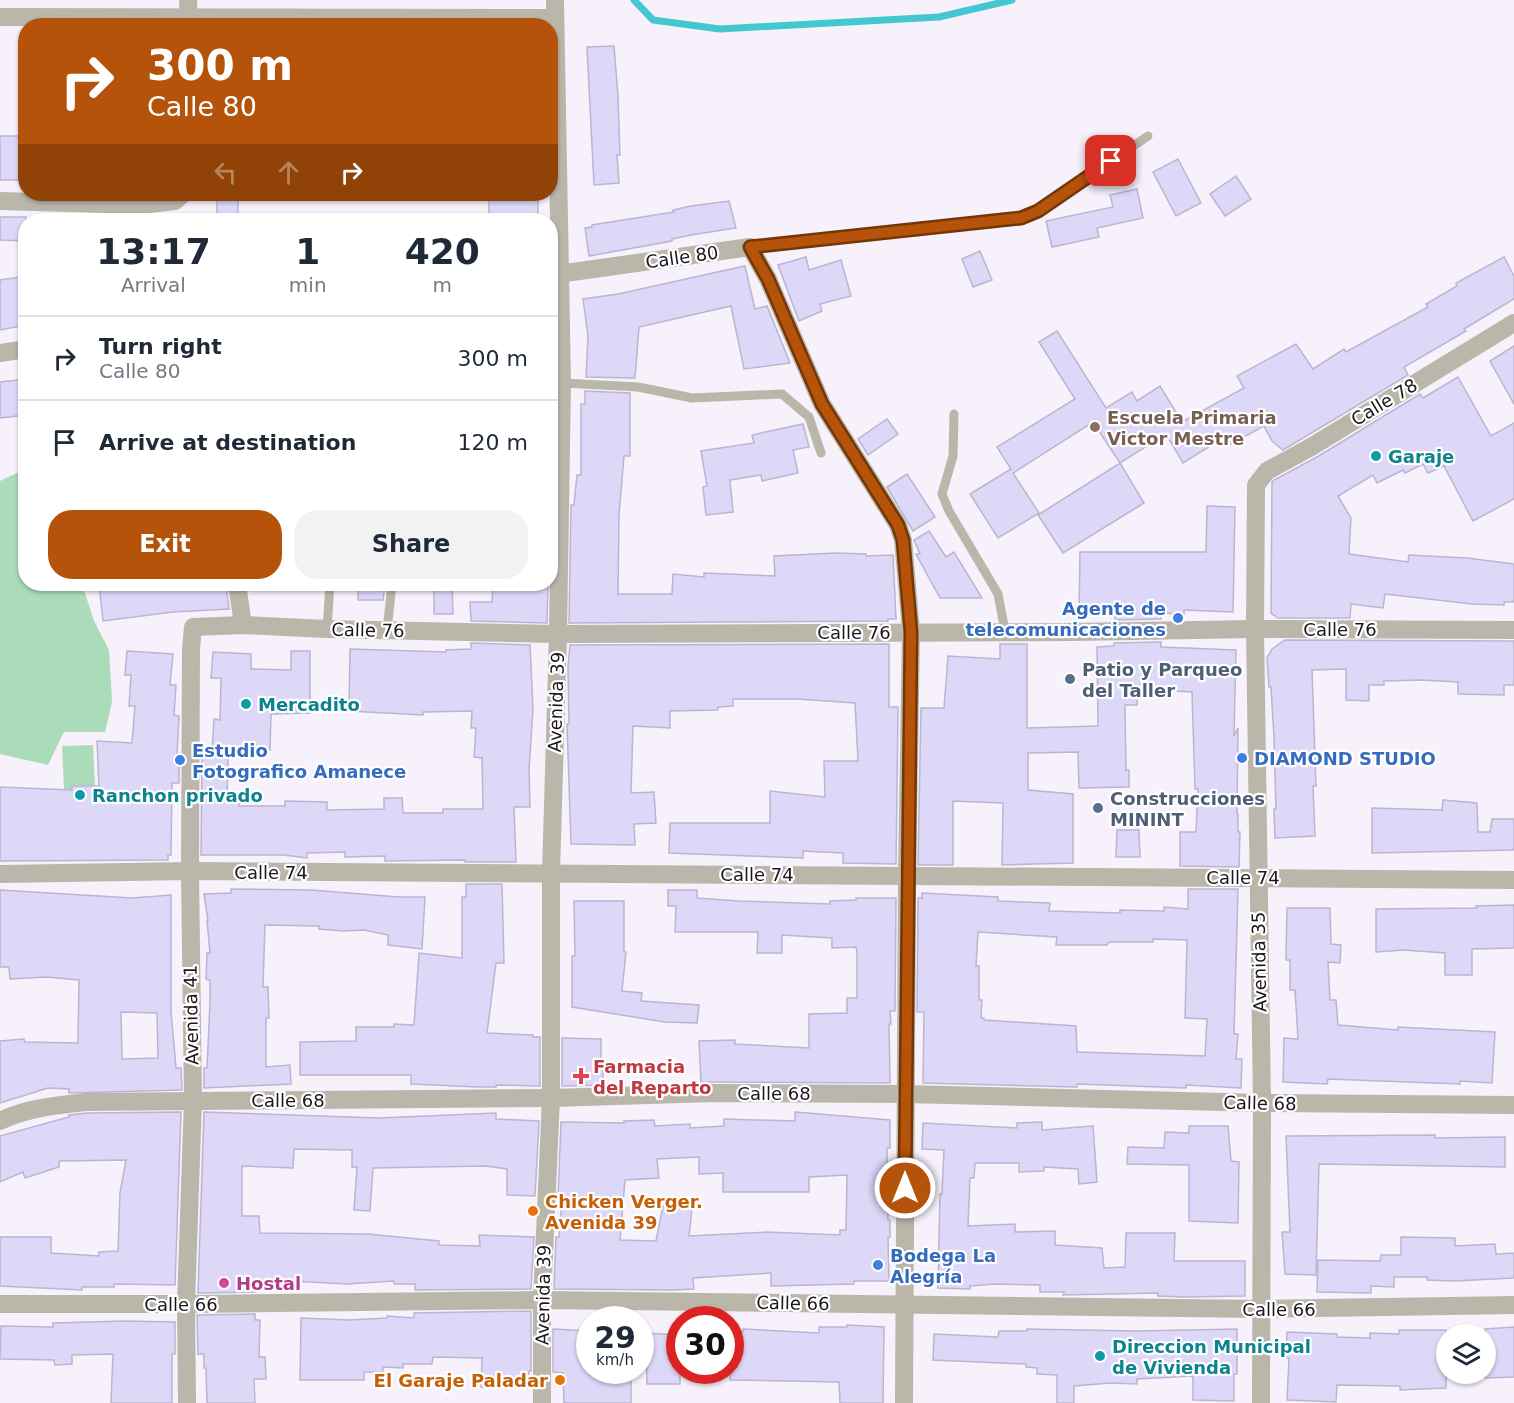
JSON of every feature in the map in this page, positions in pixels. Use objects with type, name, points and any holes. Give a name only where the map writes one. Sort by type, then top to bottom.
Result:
[{"type":"street","points":[[0,17],[554,9]]},
{"type":"street","points":[[0,201],[141,205],[160,201]]},
{"type":"street","points":[[750,247],[768,279],[822,404],[902,532],[911,632],[904,1403]]},
{"type":"street","name":"Calle 80","points":[[558,275],[750,247]]},
{"type":"street","name":"Avenida 39","points":[[542,1403],[542,1300],[551,1098],[551,873],[562,383],[558,311]]},
{"type":"street","name":"Calle 78","points":[[1256,485],[1267,471],[1311,447],[1514,323]]},
{"type":"street","points":[[0,353],[18,350]]},
{"type":"street","name":"Avenida 35","points":[[1256,485],[1255,629],[1262,1103],[1261,1403]]},
{"type":"street","points":[[238,591],[243,625]]},
{"type":"street","name":"Calle 76","points":[[194,627],[243,625],[558,634],[1255,629],[1514,630]]},
{"type":"street","name":"Avenida 41","points":[[187,1403],[186,1304],[193,1100],[190,871],[191,649],[194,627]]},
{"type":"street","name":"Calle 74","points":[[0,874],[190,871],[1514,880]]},
{"type":"street","name":"Calle 68","points":[[0,1121],[8,1117],[67,1104],[193,1100],[551,1098],[715,1093],[906,1094],[1262,1103],[1514,1105]]},
{"type":"street","name":"Calle 66","points":[[0,1304],[542,1300],[1262,1309],[1514,1305]]},
{"type":"lane","name":"Calle 80","points":[[750,247],[1030,216],[1148,136]]},
{"type":"lane","points":[[562,383],[638,387],[692,398],[782,394],[809,417],[821,453]]},
{"type":"lane","points":[[954,414],[953,456],[942,494],[949,511],[998,594],[1005,631]]},
{"type":"lane","points":[[327,629],[330,591]]},
{"type":"lane","points":[[387,630],[391,591]]},
{"type":"green space","points":[[18,472],[18,591],[84,591],[94,621],[109,650],[112,702],[105,732],[64,732],[48,765],[0,754],[0,481]]},
{"type":"green space","points":[[93,745],[96,808],[65,808],[62,746]]},
{"type":"building","points":[[614,46],[618,97],[619,183],[594,185],[587,47]]},
{"type":"building","points":[[0,136],[18,136],[18,180],[0,180]]},
{"type":"building","points":[[1178,159],[1201,203],[1176,216],[1153,172]]},
{"type":"building","points":[[1236,176],[1251,199],[1225,216],[1210,194]]},
{"type":"building","points":[[1137,189],[1143,218],[1097,228],[1099,237],[1052,247],[1046,221],[1113,207],[1110,195]]},
{"type":"building","points":[[217,201],[238,201],[238,213],[217,213]]},
{"type":"building","points":[[489,201],[538,201],[538,213],[489,213]]},
{"type":"building","points":[[729,201],[736,228],[589,256],[585,228],[592,227],[592,225]]},
{"type":"building","points":[[0,217],[18,217],[18,241],[0,240]]},
{"type":"building","points":[[980,251],[992,280],[973,287],[962,259]]},
{"type":"building","points":[[806,257],[809,270],[841,260],[851,296],[820,304],[822,311],[799,321],[778,265]]},
{"type":"building","points":[[1504,257],[1514,276],[1514,299],[1464,329],[1466,331],[1404,367],[1408,375],[1283,450],[1272,441],[1264,426],[1231,444],[1226,436],[1183,463],[1166,434],[1120,463],[1093,422],[1013,473],[1039,513],[998,538],[970,494],[1011,469],[997,447],[1075,399],[1039,342],[1057,331],[1106,408],[1132,392],[1137,401],[1160,386],[1182,422],[1244,388],[1237,376],[1296,344],[1313,369],[1344,349],[1346,352],[1428,307],[1426,304],[1457,286],[1456,283]]},
{"type":"building","points":[[745,266],[755,309],[767,306],[790,363],[744,369],[731,306],[639,327],[635,378],[586,377],[588,336],[583,299],[618,294]]},
{"type":"building","points":[[18,277],[18,327],[0,330],[0,280]]},
{"type":"building","points":[[1514,346],[1514,404],[1490,361]]},
{"type":"building","points":[[1458,377],[1491,436],[1514,423],[1514,499],[1473,521],[1444,466],[1428,473],[1423,464],[1405,473],[1403,470],[1377,483],[1373,475],[1338,496],[1351,518],[1349,554],[1408,562],[1409,555],[1467,558],[1514,564],[1514,602],[1504,602],[1504,605],[1472,604],[1385,594],[1383,608],[1351,604],[1350,618],[1278,618],[1271,613],[1272,482],[1420,394],[1423,398]]},
{"type":"building","points":[[18,380],[18,416],[0,418],[0,382]]},
{"type":"building","points":[[585,391],[630,393],[630,456],[624,456],[619,515],[618,594],[672,594],[673,574],[704,577],[704,573],[775,576],[774,556],[835,553],[866,554],[866,556],[893,555],[896,619],[888,619],[888,621],[569,623],[571,505],[574,505],[577,475],[581,475],[581,404],[585,404]]},
{"type":"building","points":[[887,419],[898,434],[868,455],[858,439]]},
{"type":"building","points":[[803,424],[809,447],[793,450],[798,473],[762,481],[761,475],[730,480],[733,512],[706,515],[703,487],[707,486],[701,451],[754,443],[752,435]]},
{"type":"building","points":[[1120,463],[1144,503],[1063,553],[1038,515]]},
{"type":"building","points":[[907,474],[935,517],[913,531],[887,487]]},
{"type":"building","points":[[1207,506],[1235,507],[1233,612],[1184,610],[1184,614],[1161,613],[1161,619],[1115,620],[1115,614],[1079,615],[1080,552],[1206,552]]},
{"type":"building","points":[[929,531],[946,557],[954,552],[982,598],[940,598],[916,554],[920,554],[914,540]]},
{"type":"building","points":[[100,591],[227,591],[229,609],[173,612],[103,621]]},
{"type":"building","points":[[358,591],[384,591],[383,600],[358,600]]},
{"type":"building","points":[[434,591],[452,591],[453,614],[434,614]]},
{"type":"building","points":[[493,591],[548,591],[547,623],[471,621],[470,602],[492,602]]},
{"type":"building","points":[[1285,640],[1514,641],[1514,685],[1504,685],[1504,695],[1458,694],[1458,682],[1384,681],[1384,685],[1369,685],[1369,701],[1346,700],[1346,669],[1312,670],[1316,786],[1313,786],[1315,836],[1275,838],[1274,737],[1267,658],[1272,649]]},
{"type":"building","points":[[1161,642],[1161,647],[1236,650],[1234,736],[1238,728],[1239,867],[1180,866],[1180,832],[1196,832],[1198,789],[1195,789],[1192,692],[1137,689],[1137,705],[1125,705],[1126,770],[1129,770],[1129,787],[1079,788],[1078,752],[1028,753],[1028,790],[1073,794],[1073,863],[1002,865],[1003,803],[953,801],[953,865],[918,865],[921,708],[944,708],[948,656],[1000,659],[1000,644],[1027,644],[1027,728],[1098,726],[1097,647],[1114,646],[1114,643]]},
{"type":"building","points":[[471,643],[530,645],[533,709],[529,769],[530,807],[514,807],[516,862],[385,861],[385,856],[345,857],[345,852],[307,853],[307,858],[284,855],[201,855],[202,756],[228,757],[227,800],[239,800],[239,806],[285,806],[285,801],[327,802],[327,810],[384,809],[384,798],[402,798],[403,813],[443,813],[443,809],[483,809],[482,758],[474,757],[476,728],[471,728],[472,711],[423,712],[423,715],[349,711],[350,649],[446,652],[446,650],[471,649]]},
{"type":"building","points":[[889,644],[889,707],[898,707],[896,864],[843,863],[843,853],[803,851],[803,858],[669,853],[670,823],[770,823],[770,791],[825,797],[824,761],[858,761],[855,703],[797,699],[733,699],[733,706],[718,707],[718,710],[670,711],[670,728],[633,726],[631,793],[654,792],[656,823],[634,824],[635,845],[571,844],[567,724],[569,724],[570,645]]},
{"type":"building","points":[[127,651],[173,654],[170,685],[176,685],[174,715],[179,716],[177,755],[179,755],[179,783],[172,783],[171,855],[168,855],[168,860],[0,861],[0,787],[72,790],[72,786],[99,786],[97,741],[132,743],[135,706],[129,706],[131,675],[125,675]]},
{"type":"building","name":"Mercadito","points":[[291,651],[310,651],[310,713],[271,714],[270,750],[212,751],[214,719],[220,720],[221,678],[211,678],[213,652],[251,654],[251,669],[291,670]]},
{"type":"building","points":[[1443,800],[1477,803],[1478,832],[1490,832],[1492,819],[1514,819],[1514,850],[1372,853],[1372,808],[1442,810]]},
{"type":"building","points":[[1117,830],[1139,830],[1140,857],[1116,857]]},
{"type":"building","points":[[466,884],[502,884],[504,963],[496,963],[487,1033],[540,1037],[540,1086],[478,1087],[411,1084],[411,1075],[300,1075],[300,1042],[356,1041],[356,1027],[414,1025],[419,953],[462,958],[462,897],[466,897]]},
{"type":"building","points":[[231,889],[311,890],[425,897],[422,949],[388,945],[388,935],[364,930],[343,931],[319,929],[319,926],[265,925],[263,987],[268,987],[269,1018],[266,1018],[266,1067],[290,1065],[291,1084],[204,1088],[210,1002],[210,980],[206,979],[207,953],[210,953],[204,894],[231,893]]},
{"type":"building","points":[[1188,889],[1238,889],[1234,1034],[1238,1034],[1236,1059],[1242,1059],[1241,1088],[1186,1085],[1186,1088],[1077,1084],[1077,1087],[923,1083],[924,1012],[917,1012],[918,898],[922,898],[922,893],[998,897],[998,901],[1050,903],[1049,911],[1120,913],[1120,910],[1164,911],[1164,907],[1188,909]],"holes":[[[978,932],[1057,937],[1056,945],[1107,945],[1109,942],[1153,942],[1153,939],[1187,940],[1185,1018],[1207,1019],[1205,1056],[1077,1052],[1076,1026],[981,1018],[979,966],[976,966]]]},
{"type":"building","points":[[0,890],[132,898],[171,895],[171,1011],[176,1068],[181,1068],[182,1090],[69,1093],[69,1089],[48,1088],[0,1103],[0,1041],[24,1039],[25,1042],[78,1043],[79,980],[46,977],[10,979],[9,967],[0,967]],"holes":[[[121,1012],[157,1013],[158,1058],[122,1059]]]},
{"type":"building","points":[[668,890],[697,890],[697,898],[739,901],[830,904],[830,901],[856,900],[856,898],[896,898],[895,1011],[890,1011],[891,1024],[889,1024],[890,1083],[701,1082],[699,1041],[735,1040],[735,1044],[809,1048],[809,1014],[847,1013],[847,998],[857,998],[857,952],[856,947],[832,948],[832,938],[782,935],[782,953],[757,953],[758,932],[675,932],[676,906],[668,906]]},
{"type":"building","points":[[574,901],[624,901],[624,952],[626,952],[622,991],[642,993],[641,1001],[699,1005],[697,1023],[665,1022],[572,1007],[572,956],[575,956]]},
{"type":"building","points":[[1514,905],[1514,948],[1472,949],[1472,975],[1445,975],[1445,953],[1404,950],[1376,952],[1376,909],[1477,908],[1476,906]]},
{"type":"building","points":[[1287,908],[1330,908],[1331,944],[1341,945],[1340,963],[1328,962],[1330,1000],[1336,1000],[1338,1025],[1398,1030],[1398,1027],[1495,1032],[1492,1083],[1328,1079],[1327,1084],[1283,1082],[1284,1038],[1298,1039],[1295,990],[1290,990],[1290,960],[1286,960]]},
{"type":"building","points":[[562,1038],[601,1039],[603,1085],[562,1086]]},
{"type":"building","points":[[181,1112],[175,1285],[114,1284],[114,1287],[82,1287],[82,1290],[0,1286],[0,1237],[51,1237],[51,1253],[99,1256],[99,1252],[118,1251],[120,1193],[126,1160],[59,1161],[59,1167],[25,1178],[23,1172],[0,1182],[0,1136],[69,1117],[69,1115]]},
{"type":"building","points":[[204,1112],[379,1118],[496,1113],[496,1119],[539,1121],[535,1196],[507,1195],[507,1169],[486,1166],[373,1168],[370,1211],[354,1210],[357,1167],[352,1167],[352,1150],[294,1149],[293,1168],[242,1166],[242,1216],[259,1216],[260,1233],[368,1234],[439,1241],[439,1245],[480,1246],[479,1235],[534,1237],[531,1289],[415,1290],[415,1284],[394,1284],[394,1281],[347,1284],[272,1280],[272,1285],[257,1285],[256,1292],[198,1293]]},
{"type":"building","points":[[795,1112],[890,1120],[890,1148],[887,1148],[888,1220],[890,1220],[889,1281],[771,1286],[771,1273],[693,1278],[694,1289],[554,1289],[556,1237],[559,1237],[562,1198],[558,1198],[561,1122],[624,1123],[624,1121],[654,1120],[655,1126],[690,1124],[690,1128],[724,1126],[724,1119],[795,1121]],"holes":[[[699,1157],[699,1174],[723,1173],[723,1192],[809,1192],[809,1177],[847,1175],[846,1230],[840,1230],[840,1235],[767,1232],[689,1236],[692,1208],[663,1206],[656,1241],[620,1240],[625,1180],[659,1178],[657,1159]]]},
{"type":"building","points":[[1042,1122],[1042,1130],[1093,1126],[1097,1182],[1079,1184],[1078,1169],[1044,1167],[1044,1171],[1019,1172],[1019,1163],[975,1163],[974,1178],[970,1178],[968,1226],[1015,1224],[1015,1232],[1055,1231],[1055,1245],[1102,1248],[1104,1268],[1125,1267],[1126,1233],[1175,1233],[1174,1261],[1245,1261],[1245,1296],[1184,1297],[1158,1296],[1158,1293],[1063,1295],[1064,1292],[1040,1292],[1040,1285],[995,1284],[970,1286],[970,1289],[938,1288],[940,1194],[942,1194],[944,1150],[922,1149],[923,1123],[1017,1128],[1017,1123]]},
{"type":"building","points":[[1189,1126],[1228,1126],[1231,1161],[1239,1162],[1238,1223],[1189,1221],[1189,1165],[1127,1164],[1128,1147],[1164,1148],[1165,1132],[1189,1133]]},
{"type":"building","points":[[1435,1135],[1435,1138],[1505,1137],[1505,1167],[1319,1164],[1316,1275],[1285,1274],[1282,1232],[1290,1232],[1286,1136]]},
{"type":"building","points":[[1401,1237],[1455,1238],[1455,1246],[1495,1244],[1496,1254],[1514,1253],[1514,1278],[1454,1281],[1427,1280],[1427,1277],[1394,1277],[1394,1287],[1371,1286],[1371,1293],[1317,1292],[1318,1260],[1380,1261],[1381,1255],[1401,1255]]},
{"type":"building","points":[[531,1311],[531,1371],[529,1371],[528,1388],[481,1387],[482,1358],[433,1357],[432,1364],[403,1364],[403,1368],[383,1367],[383,1372],[364,1372],[364,1380],[300,1380],[301,1318],[349,1320],[387,1318],[387,1316],[414,1318],[414,1313]]},
{"type":"building","points":[[255,1314],[255,1320],[260,1320],[259,1357],[265,1357],[266,1379],[254,1379],[255,1403],[207,1403],[204,1354],[198,1354],[197,1315]]},
{"type":"building","points":[[175,1322],[175,1354],[172,1354],[172,1403],[111,1403],[113,1354],[72,1355],[72,1364],[55,1365],[54,1360],[0,1359],[1,1326],[53,1327],[53,1323]]},
{"type":"building","points":[[847,1325],[884,1327],[883,1403],[840,1403],[839,1382],[744,1380],[744,1329],[819,1333],[819,1327],[847,1327]]},
{"type":"building","points":[[1514,1327],[1514,1377],[1496,1378],[1496,1328]]},
{"type":"building","points":[[553,1329],[576,1330],[576,1384],[631,1384],[631,1403],[564,1403],[563,1373],[553,1372]]},
{"type":"building","points":[[1027,1329],[1136,1331],[1237,1329],[1237,1374],[1234,1374],[1234,1401],[1193,1400],[1193,1376],[1137,1379],[1137,1384],[1111,1383],[1074,1386],[1074,1403],[1057,1403],[1057,1375],[1037,1374],[1037,1368],[1026,1367],[1026,1364],[933,1360],[934,1334],[998,1337],[999,1331],[1027,1331]]},
{"type":"building","points":[[1399,1330],[1436,1330],[1436,1384],[1446,1384],[1446,1388],[1400,1390],[1400,1386],[1337,1385],[1336,1402],[1287,1400],[1289,1358],[1286,1358],[1287,1332],[1370,1338],[1370,1333],[1399,1334]]},
{"type":"building","points":[[654,1333],[666,1334],[666,1384],[654,1384]]},
{"type":"waterway","points":[[634,0],[653,20],[720,29],[939,17],[1012,0]]},
{"type":"place","name":"Escuela Primaria Victor Mestre","points":[[1095,427]]},
{"type":"place","name":"Garaje","points":[[1376,456]]},
{"type":"place","name":"Agente de telecomunicaciones","points":[[1178,618]]},
{"type":"place","name":"Patio y Parqueo del Taller","points":[[1070,679]]},
{"type":"place","name":"Mercadito","points":[[246,704]]},
{"type":"place","name":"DIAMOND STUDIO","points":[[1242,758]]},
{"type":"place","name":"Estudio Fotografico Amanece","points":[[180,760]]},
{"type":"place","name":"Ranchon privado","points":[[80,795]]},
{"type":"place","name":"Construcciones MININT","points":[[1098,808]]},
{"type":"place","name":"Farmacia del Reparto","points":[[581,1076]]},
{"type":"place","name":"Chicken Verger. Avenida 39","points":[[533,1211]]},
{"type":"place","name":"Bodega La Alegría","points":[[878,1265]]},
{"type":"place","name":"Hostal","points":[[224,1283]]},
{"type":"place","name":"Direccion Municipal de Vivienda","points":[[1100,1356]]},
{"type":"place","name":"El Garaje Paladar","points":[[560,1380]]},
{"type":"route","points":[[905,1188],[911,632],[902,532],[822,404],[768,279],[750,247],[1030,216],[1111,161]]}]
